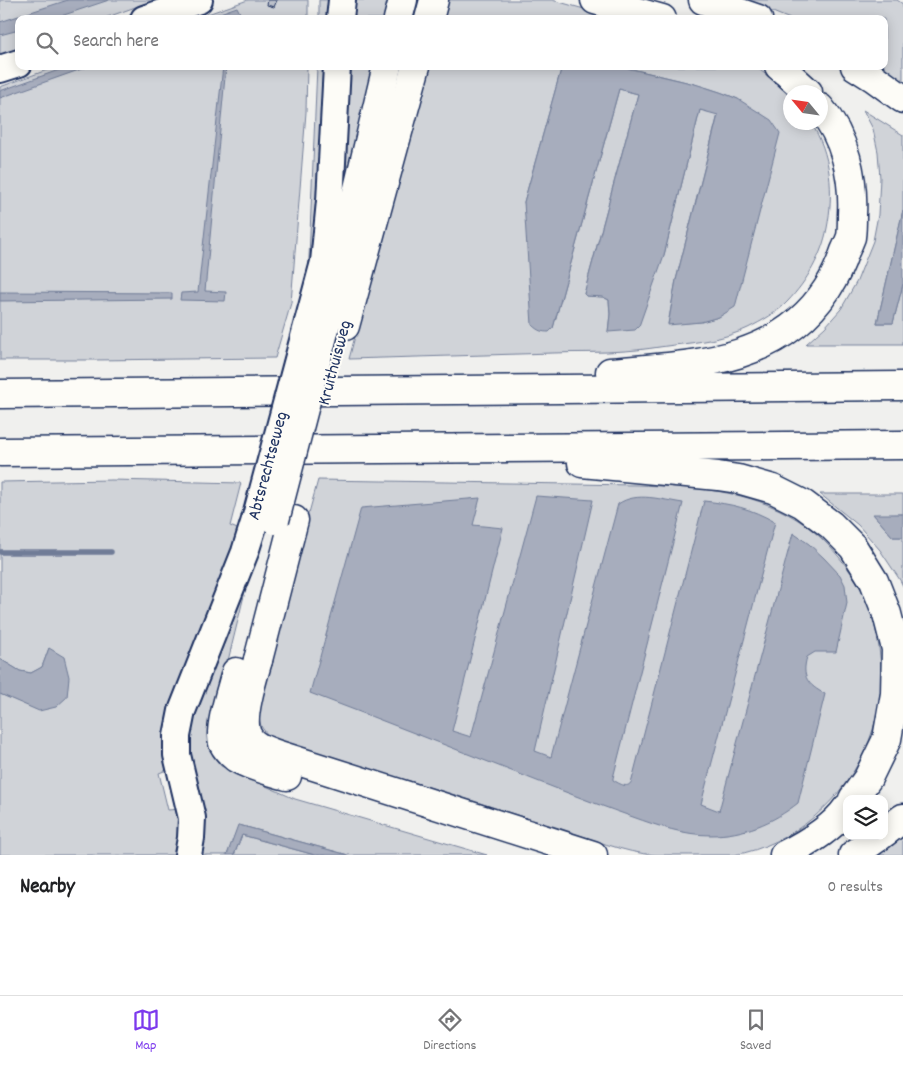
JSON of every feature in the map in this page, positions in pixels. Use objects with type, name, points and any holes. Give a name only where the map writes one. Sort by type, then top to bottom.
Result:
[{"type":"main road","points":[[399,15],[403,0]]},
{"type":"main road","points":[[430,15],[434,0]]},
{"type":"main road","points":[[595,0],[648,15]]},
{"type":"main road","points":[[703,0],[746,15]]},
{"type":"main road","name":"Kruithuisweg","points":[[249,658],[275,520],[326,324],[386,70]]},
{"type":"main road","name":"Kruithuisweg","points":[[326,324],[415,70]]},
{"type":"main road","points":[[784,70],[800,85]]},
{"type":"main road","points":[[861,70],[903,99]]},
{"type":"main road","points":[[382,391],[683,366],[704,363],[737,354],[778,337],[799,322],[820,300],[837,274],[851,237],[853,201],[850,172],[842,144],[828,118]]},
{"type":"main road","points":[[0,394],[903,386]]},
{"type":"main road","points":[[0,452],[903,445]]},
{"type":"main road","points":[[451,449],[738,479],[773,489],[802,504],[831,525],[853,547],[874,581],[888,614],[896,649],[896,694],[888,739],[868,778],[856,795]]},
{"type":"main road","points":[[249,658],[222,730],[223,742],[228,752],[247,763],[529,855]]},
{"type":"main road","points":[[249,658],[244,722],[249,738],[258,746],[284,757],[593,855]]},
{"type":"main road","points":[[784,855],[822,831],[843,813]]},
{"type":"main road","points":[[888,830],[903,818]]},
{"type":"main road","points":[[853,855],[874,840]]},
{"type":"street","points":[[156,15],[199,0]]},
{"type":"street","points":[[340,15],[342,0]]},
{"type":"street","points":[[0,70],[15,64]]},
{"type":"street","name":"Abtsrechtseweg","points":[[188,855],[192,818],[177,755],[177,736],[182,712],[246,552],[275,520],[326,324],[324,262],[330,201],[337,70]]},
{"type":"shaded area","points":[[0,0],[155,0],[113,15],[15,15],[15,49],[0,55]]},
{"type":"shaded area","points":[[248,0],[308,0],[308,15],[205,15]]},
{"type":"shaded area","points":[[319,0],[333,0],[331,15],[319,15]]},
{"type":"shaded area","points":[[352,0],[398,0],[394,15],[350,15]]},
{"type":"shaded area","points":[[443,0],[552,0],[606,15],[440,15]]},
{"type":"shaded area","points":[[743,0],[897,0],[903,4],[903,85],[881,70],[888,70],[888,15],[780,15]]},
{"type":"shaded area","points":[[47,70],[307,70],[306,112],[291,303],[275,358],[0,360],[0,87]]},
{"type":"shaded area","points":[[317,70],[327,70],[324,194],[308,282]]},
{"type":"shaded area","points":[[346,70],[380,70],[341,202]]},
{"type":"shaded area","points":[[426,70],[561,70],[524,202],[553,328],[619,89],[638,94],[584,294],[586,296],[603,297],[609,300],[608,332],[664,255],[700,110],[718,114],[676,280],[668,324],[701,322],[719,317],[738,99],[694,84],[636,70],[760,70],[783,88],[783,130],[815,130],[827,160],[830,201],[827,228],[817,258],[807,276],[795,293],[775,313],[748,328],[730,335],[693,343],[616,352],[349,359]]},
{"type":"shaded area","points":[[863,110],[903,135],[903,210],[877,323],[893,323],[903,284],[903,344],[806,344],[841,309],[857,281],[873,241],[878,215],[880,178],[878,152],[873,129]]},
{"type":"shaded area","points":[[112,480],[241,483],[230,526],[240,530],[226,569],[207,612],[172,768],[159,773],[168,810],[181,809],[179,855],[0,855],[0,694],[39,710],[49,648],[42,667],[31,673],[20,671],[0,659],[0,482]]},
{"type":"shaded area","points":[[318,480],[678,487],[740,496],[779,510],[809,528],[839,557],[861,589],[873,617],[879,648],[880,696],[876,719],[869,741],[859,762],[847,782],[832,800],[814,817],[776,841],[756,850],[734,855],[656,855],[619,848],[410,781],[352,768],[284,748],[275,742],[261,726],[258,715],[304,513],[309,513]]},
{"type":"shaded area","points":[[820,494],[903,494],[903,514],[874,515],[893,537],[903,537],[903,586],[880,550],[858,525]]},
{"type":"shaded area","points":[[255,551],[208,742],[213,756],[221,766],[295,799],[487,855],[348,855],[239,825],[227,855],[194,855],[186,758],[192,719]]},
{"type":"shaded area","points":[[242,835],[315,855],[234,855]]},
{"type":"shaded area","points":[[903,837],[903,855],[879,855]]},
{"type":"water","points":[[68,0],[109,0],[64,15],[22,15]]},
{"type":"water","points":[[237,7],[240,13],[235,15],[214,15]]},
{"type":"water","points":[[15,17],[15,31],[0,35],[0,22]]},
{"type":"water","points":[[59,70],[79,70],[0,98],[0,91]]},
{"type":"water","points":[[223,70],[226,70],[205,291],[226,292],[225,301],[180,300],[181,293],[198,292]]},
{"type":"water","points":[[561,70],[636,70],[695,84],[738,99],[771,120],[780,133],[735,307],[719,317],[701,322],[668,325],[676,280],[718,115],[700,110],[664,255],[639,326],[635,330],[608,332],[609,300],[603,297],[586,296],[584,294],[638,94],[619,89],[553,328],[549,332],[538,330],[532,325],[524,202]]},
{"type":"water","points":[[903,210],[903,284],[893,323],[877,323]]},
{"type":"water","points":[[0,292],[172,293],[172,299],[0,301]]},
{"type":"water","points":[[536,496],[593,500],[535,751],[551,757],[618,504],[625,500],[641,497],[683,503],[613,778],[613,780],[624,785],[629,785],[632,780],[704,501],[741,507],[775,522],[701,804],[719,811],[793,533],[809,544],[840,575],[845,585],[847,603],[836,652],[815,652],[807,657],[805,664],[807,680],[825,694],[798,803],[768,822],[735,833],[701,835],[681,832],[652,824],[594,803],[310,693],[361,508],[480,498],[473,525],[503,528],[452,731],[471,737]]},
{"type":"water","points":[[873,514],[903,514],[903,537],[893,537]]},
{"type":"water","points":[[49,648],[64,657],[69,677],[67,697],[56,707],[39,711],[0,694],[0,659],[20,671],[31,673],[42,667]]},
{"type":"water","points":[[238,825],[348,855],[315,855],[242,835],[234,855],[227,855]]},
{"type":"building","points":[[268,0],[277,0],[274,7],[267,5]]},
{"type":"waterway","points":[[0,552],[111,552]]}]
